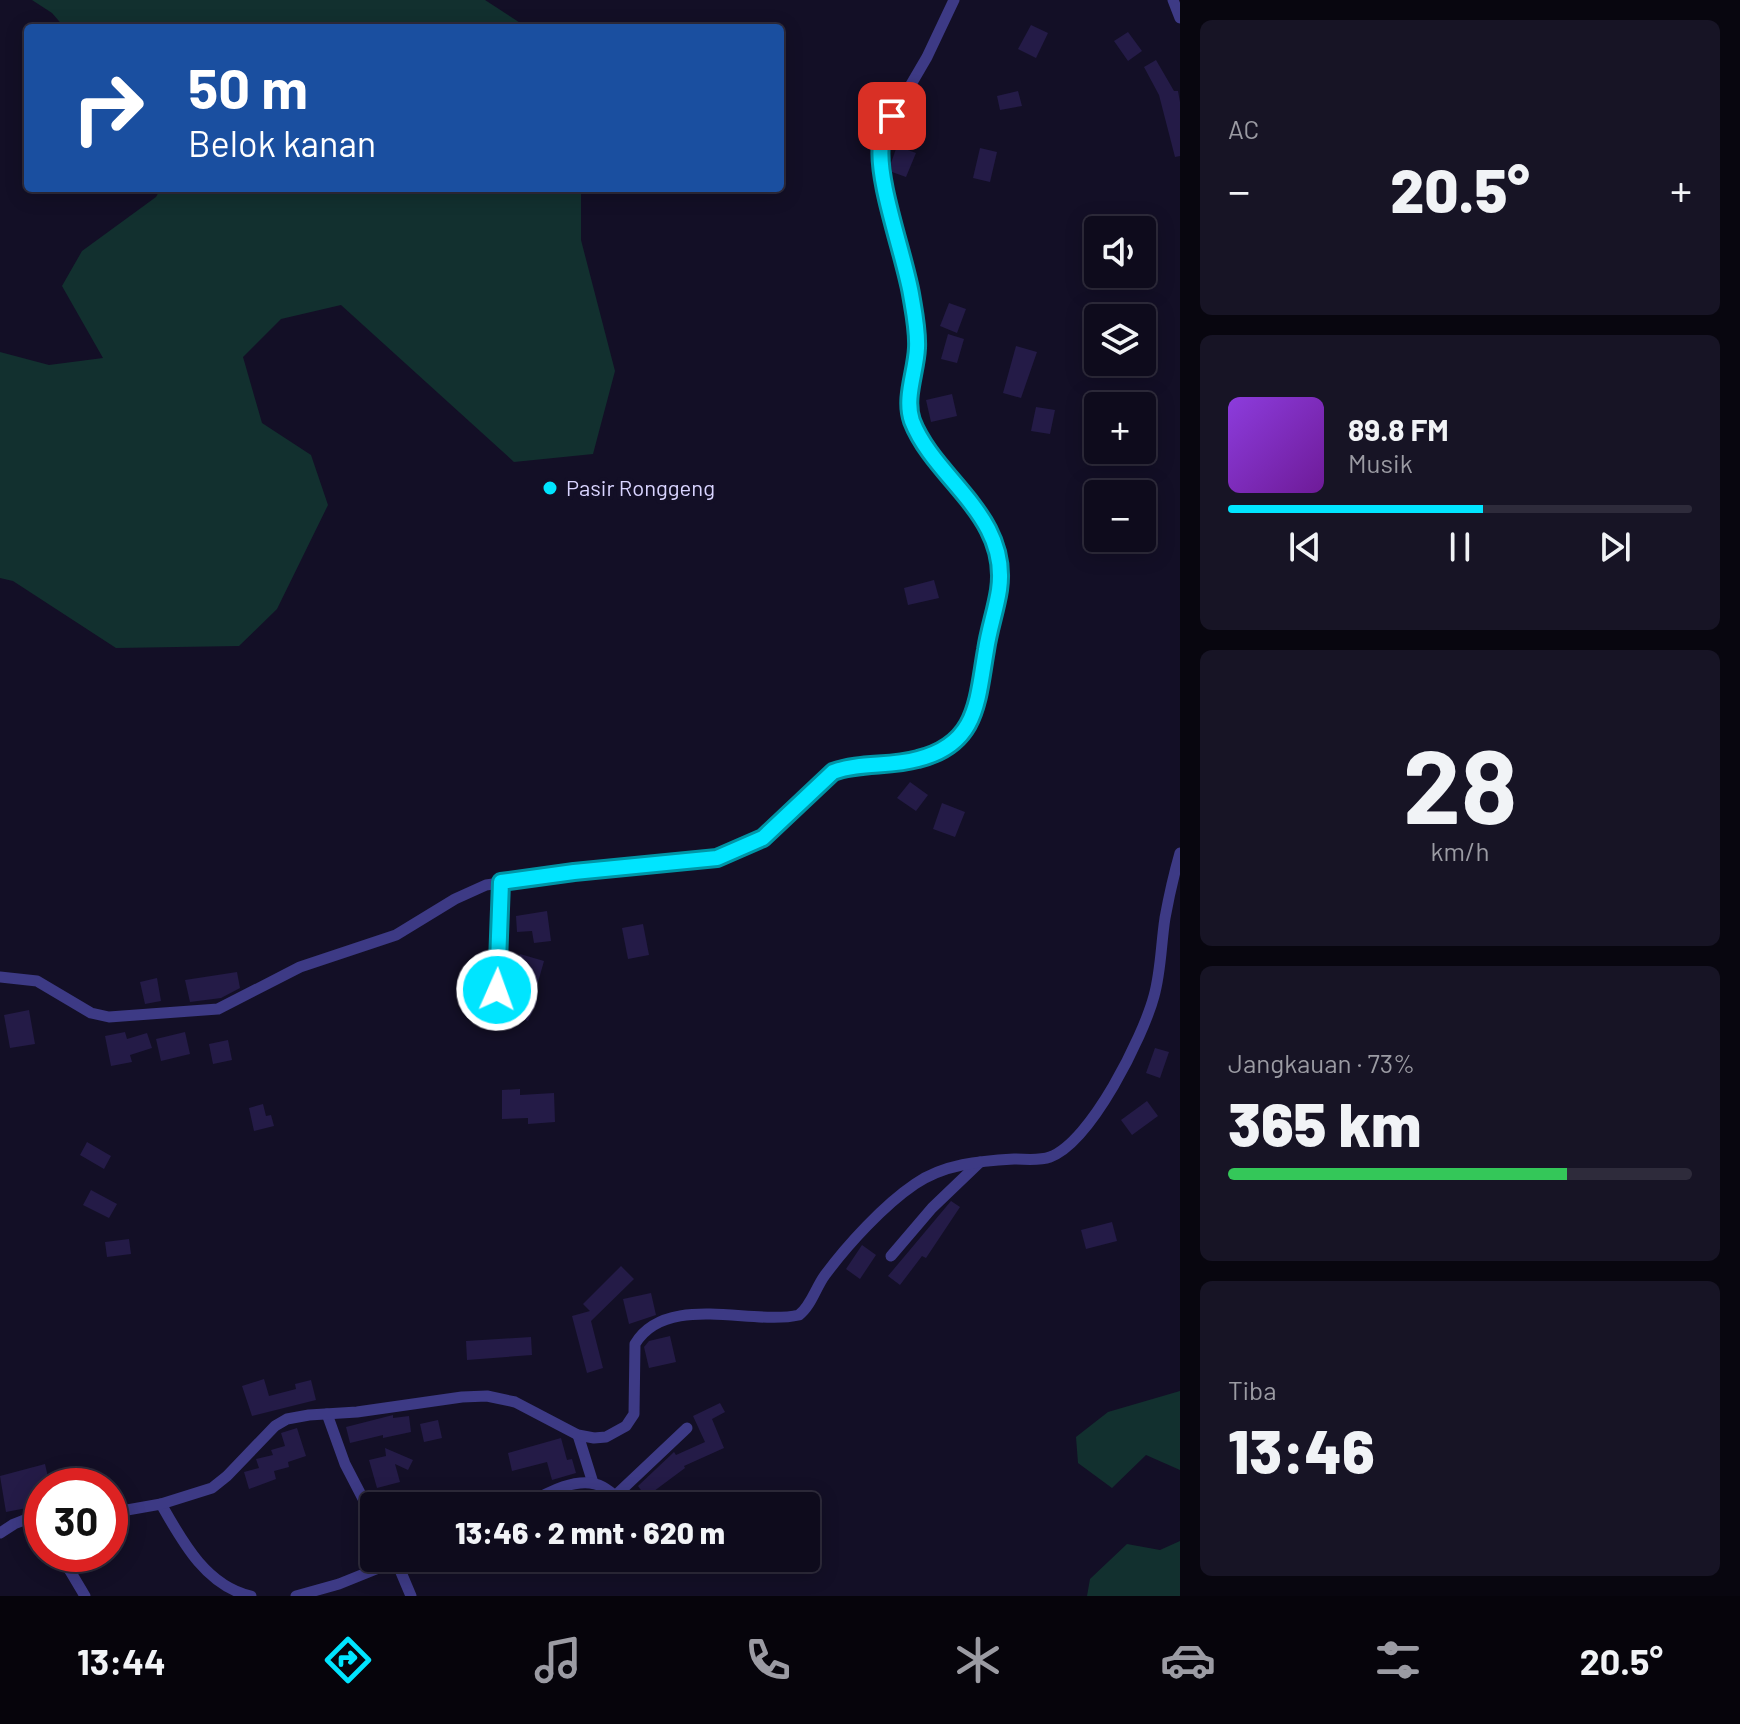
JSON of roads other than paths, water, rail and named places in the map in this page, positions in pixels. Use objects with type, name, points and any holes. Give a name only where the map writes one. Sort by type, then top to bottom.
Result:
[{"type":"street","points":[[0,977],[37,981],[100,1016],[208,1011],[231,1004],[300,967],[396,935],[470,891],[501,882],[700,861],[726,855],[763,838],[833,772],[848,767],[912,761],[934,754],[961,735],[974,717],[999,590],[1000,569],[996,548],[982,518],[921,438],[909,411],[917,332],[907,269],[888,197],[880,151],[885,129],[927,57],[954,0]]},
{"type":"street","points":[[1173,0],[1180,18]]},
{"type":"street","points":[[128,1510],[161,1504],[212,1488],[283,1421],[327,1414],[487,1396],[515,1402],[578,1435],[606,1437],[630,1422],[635,1409],[635,1344],[652,1327],[692,1315],[799,1315],[828,1271],[893,1201],[928,1177],[945,1169],[980,1161],[1050,1157],[1071,1143],[1093,1118],[1136,1044],[1154,997],[1169,895],[1180,853]]},
{"type":"street","points":[[497,990],[501,882]]},
{"type":"street","points":[[891,1256],[932,1208],[980,1161]]},
{"type":"street","points":[[327,1414],[345,1464],[360,1493]]},
{"type":"street","points":[[619,1492],[687,1428]]},
{"type":"street","points":[[578,1435],[593,1483]]},
{"type":"street","points":[[551,1492],[593,1483],[608,1492]]},
{"type":"street","points":[[161,1504],[179,1536],[206,1571],[232,1590],[251,1596]]},
{"type":"street","points":[[0,1533],[24,1521]]},
{"type":"street","points":[[71,1572],[85,1596]]},
{"type":"street","points":[[296,1596],[368,1572]]},
{"type":"street","points":[[401,1572],[411,1596]]},
{"type":"place","name":"Pasir Ronggeng","points":[[550,488]]}]
